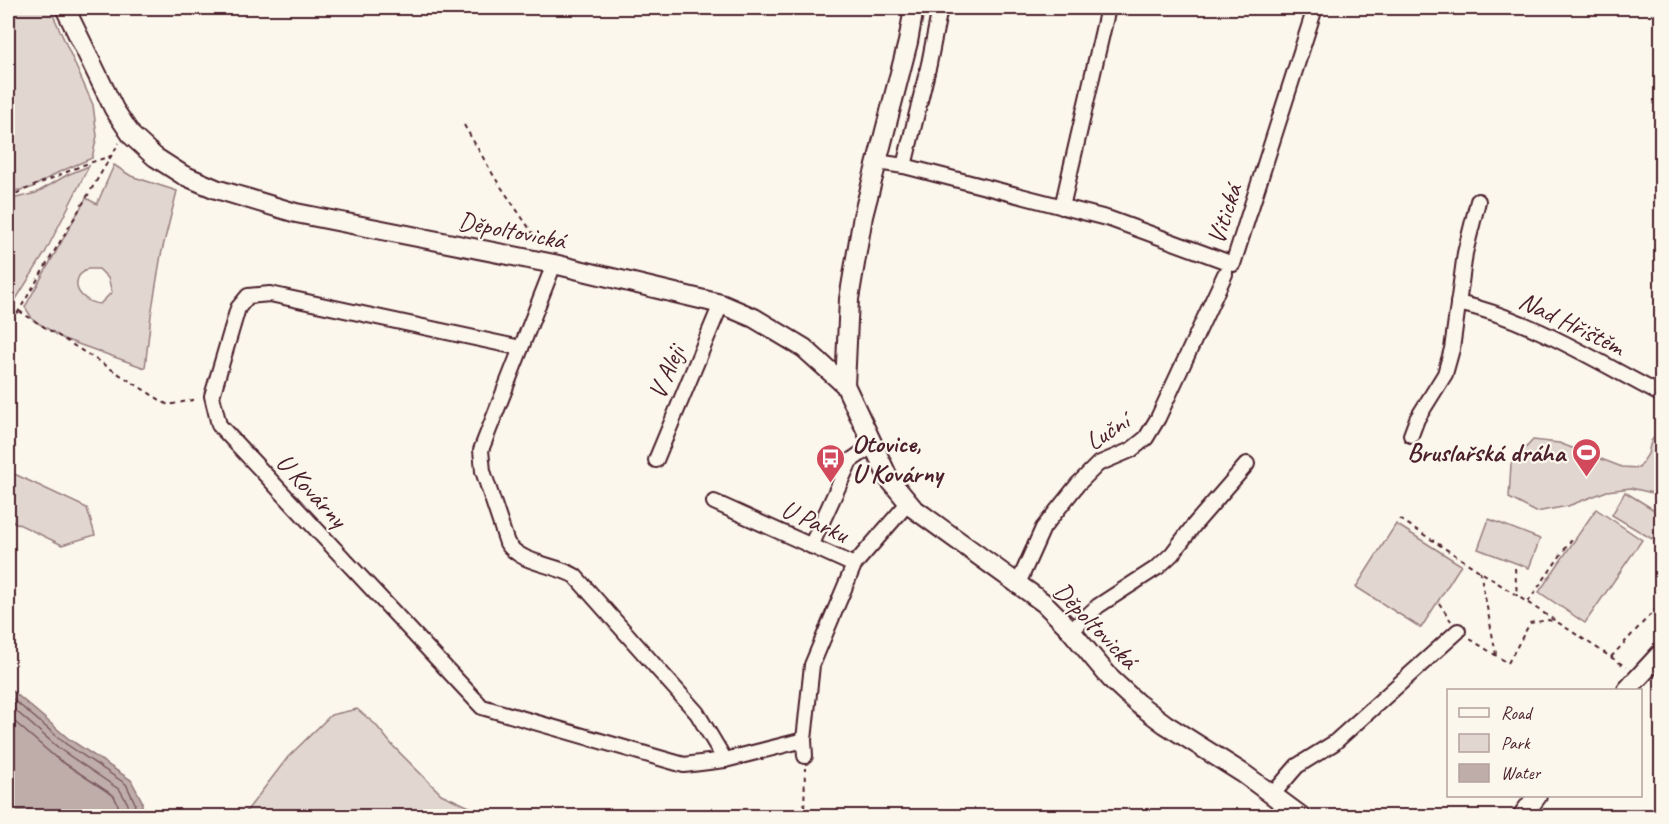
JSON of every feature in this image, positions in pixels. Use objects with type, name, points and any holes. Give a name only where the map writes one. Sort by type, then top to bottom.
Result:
[{"type":"street","name":"Děpoltovická","points":[[65,8],[114,109],[127,129],[154,156],[183,175],[216,189],[296,213],[554,264],[721,304],[754,318],[804,348],[845,385],[872,446],[890,479],[908,503],[1017,586],[1044,603],[1112,679],[1137,703],[1165,724],[1244,774],[1301,816]]},
{"type":"street","name":"Děpoltovická","points":[[845,385],[849,299],[864,216],[908,42],[914,8]]},
{"type":"street","points":[[904,166],[940,8]]},
{"type":"street","points":[[1062,207],[1108,8]]},
{"type":"street","name":"Vitická","points":[[877,162],[904,166],[1110,219],[1233,264],[1316,8]]},
{"type":"street","points":[[1411,435],[1417,419],[1445,374],[1452,349],[1465,253],[1478,201]]},
{"type":"street","points":[[554,264],[481,450],[483,471],[507,543],[519,556],[562,569],[575,576],[697,713],[725,760]]},
{"type":"street","name":"Luční","points":[[1017,586],[1043,528],[1078,484],[1098,464],[1131,450],[1146,438],[1158,418],[1225,274]]},
{"type":"street","name":"U Kovárny","points":[[521,348],[270,294],[248,296],[238,308],[213,396],[219,425],[482,707],[684,765],[725,760],[804,740]]},
{"type":"street","name":"Nad Hřištěm","points":[[1458,303],[1483,309],[1533,328],[1662,395]]},
{"type":"street","name":"V Aleji","points":[[656,460],[721,304]]},
{"type":"street","points":[[811,546],[850,461],[872,446]]},
{"type":"street","points":[[1071,631],[1098,606],[1158,567],[1172,554],[1247,464]]},
{"type":"street","name":"U Parku","points":[[714,501],[854,565],[908,503]]},
{"type":"street","points":[[805,756],[804,740],[812,665],[854,565]]},
{"type":"street","points":[[1272,795],[1297,766],[1334,743],[1458,631]]},
{"type":"street","points":[[1628,689],[1662,652]]},
{"type":"street","points":[[1522,816],[1536,797]]},
{"type":"path","points":[[465,125],[495,178],[554,264]]},
{"type":"path","points":[[8,329],[127,129]]},
{"type":"path","points":[[8,197],[83,165],[111,156]]},
{"type":"path","points":[[19,311],[168,405],[213,396]]},
{"type":"path","points":[[1400,519],[1640,676]]},
{"type":"path","points":[[1528,603],[1574,536]]},
{"type":"path","points":[[1515,568],[1517,596]]},
{"type":"path","points":[[1480,571],[1496,656]]},
{"type":"path","points":[[1611,657],[1662,602]]},
{"type":"path","points":[[1439,603],[1458,631],[1508,663],[1530,623],[1548,621],[1558,623]]},
{"type":"path","points":[[804,816],[805,756]]},
{"type":"green space","points":[[8,8],[50,8],[93,105],[97,136],[92,158],[57,173],[31,188],[8,192]]},
{"type":"green space","points":[[114,165],[131,176],[177,191],[161,255],[145,368],[64,339],[33,320],[25,307],[86,198],[97,204]],"holes":[[[87,269],[99,269],[108,278],[112,292],[100,304],[86,299],[77,287],[77,281],[82,273]]]},
{"type":"green space","points":[[89,166],[45,253],[8,312],[8,200],[36,193],[67,175]]},
{"type":"green space","name":"Bruslařská dráha","points":[[1661,430],[1661,495],[1631,488],[1607,491],[1568,506],[1536,512],[1509,498],[1511,464],[1533,440],[1559,443],[1622,467],[1639,468],[1648,454],[1651,441]]},
{"type":"green space","points":[[8,471],[87,508],[95,535],[62,545],[10,520],[8,517]]},
{"type":"green space","points":[[1625,492],[1661,514],[1661,524],[1652,539],[1612,515]]},
{"type":"green space","points":[[1596,509],[1642,540],[1585,623],[1539,592]]},
{"type":"green space","points":[[1489,519],[1540,539],[1529,568],[1478,549]]},
{"type":"green space","points":[[1396,524],[1461,565],[1421,628],[1356,587]]},
{"type":"green space","points":[[357,709],[375,724],[393,746],[441,794],[489,816],[245,816],[288,757],[331,715]]},
{"type":"water","points":[[8,687],[69,739],[131,780],[142,801],[142,810],[138,816],[8,816]]},
{"type":"place","name":"Bruslařská dráha","points":[[1586,478]]},
{"type":"place","name":"Otovice, U Kovárny","points":[[831,484]]}]
